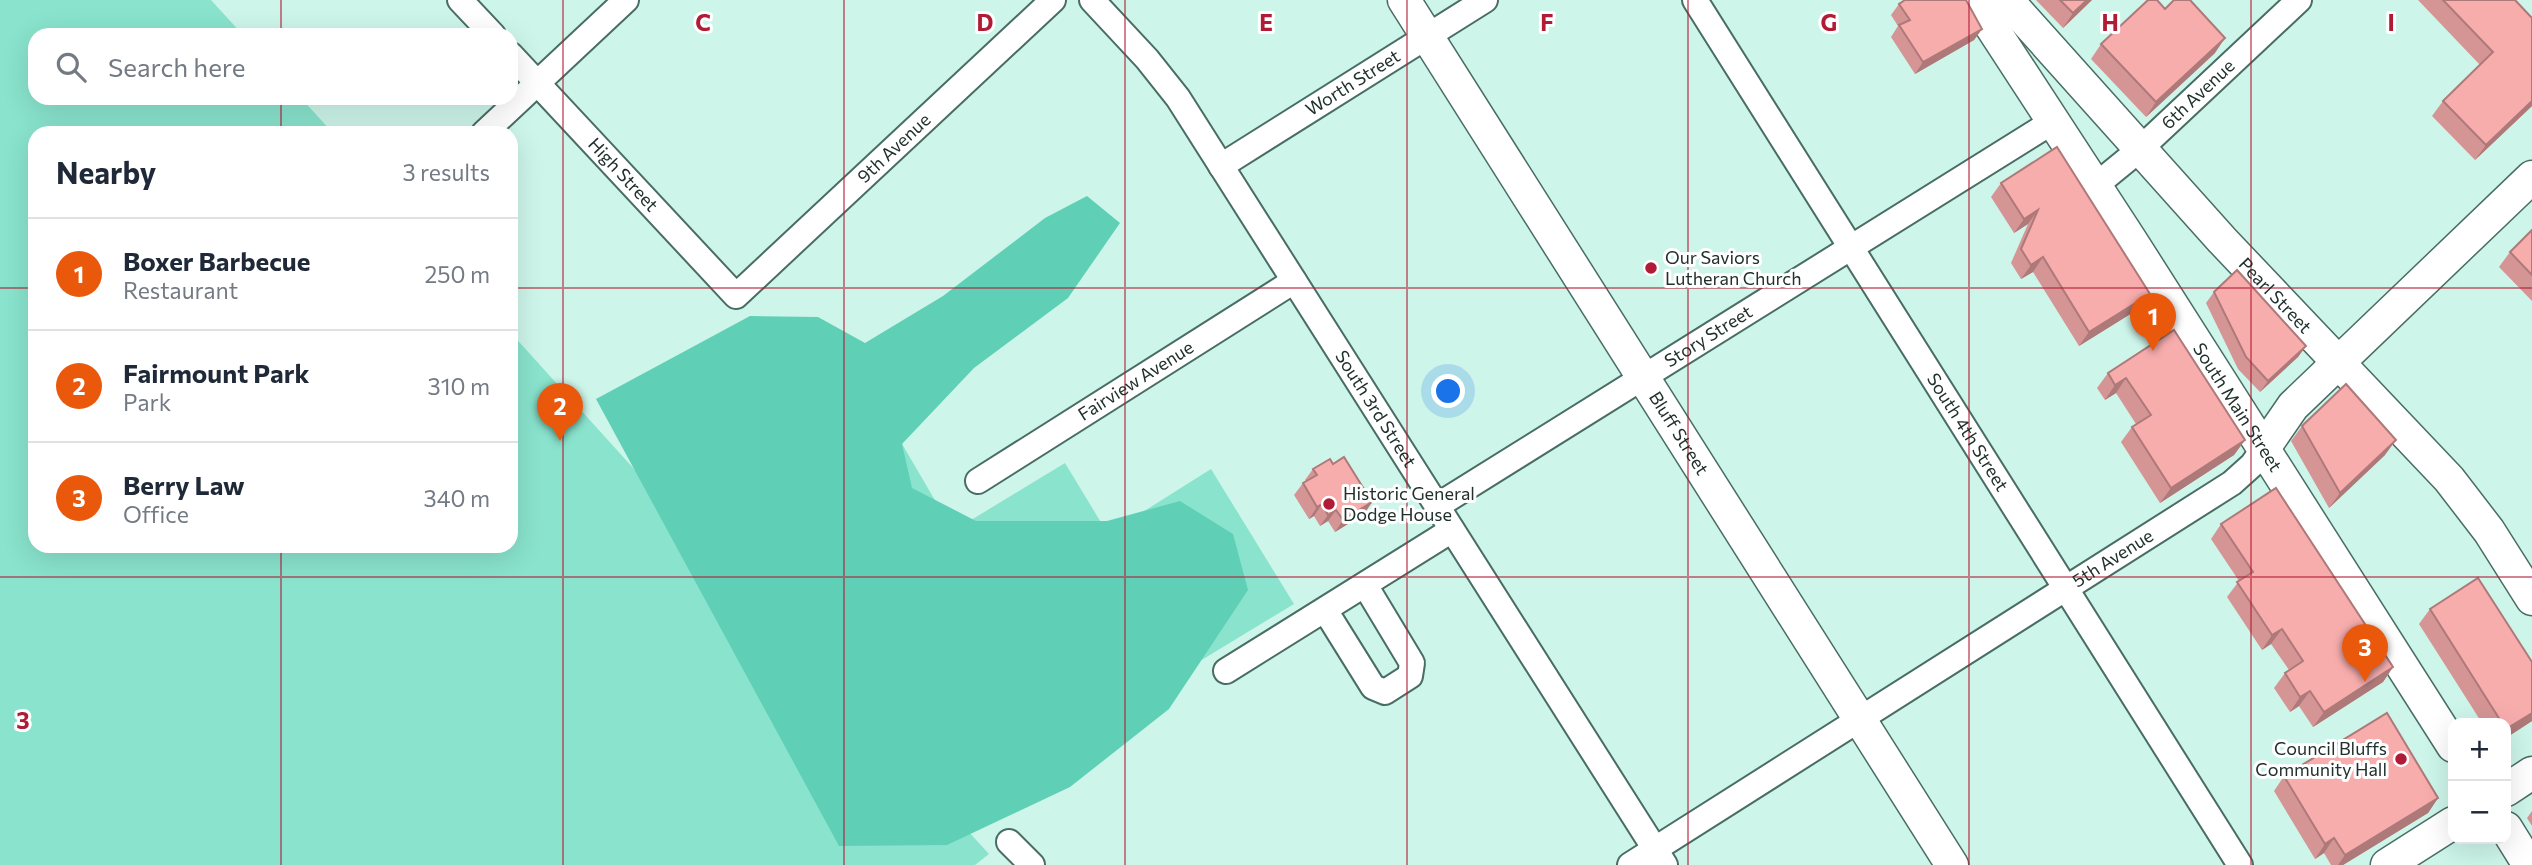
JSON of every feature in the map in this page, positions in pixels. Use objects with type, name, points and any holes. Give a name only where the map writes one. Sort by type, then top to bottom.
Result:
[{"type":"main road","name":"Bluff Street","points":[[1404,0],[1952,865]]},
{"type":"main road","name":"South Main Street","points":[[1974,0],[2448,738]]},
{"type":"main road","name":"Pearl Street","points":[[2007,0],[2139,150],[2462,495],[2489,531],[2532,599]]},
{"type":"main road","name":"5th Avenue","points":[[2263,448],[2293,406],[2532,177]]},
{"type":"main road","points":[[2511,787],[2532,774]]},
{"type":"main road","points":[[2387,865],[2448,826]]},
{"type":"main road","points":[[2511,836],[2529,865]]},
{"type":"street","points":[[460,0],[486,28]]},
{"type":"street","points":[[518,101],[626,0]]},
{"type":"street","name":"9th Avenue","points":[[736,296],[1053,0]]},
{"type":"street","name":"South 3rd Street","points":[[1092,0],[1162,79],[1221,166],[1660,857]]},
{"type":"street","name":"Worth Street","points":[[1221,166],[1485,0]]},
{"type":"street","name":"South 4th Street","points":[[1695,0],[2240,865]]},
{"type":"street","name":"6th Avenue","points":[[2095,186],[2139,150],[2299,0]]},
{"type":"street","name":"High Street","points":[[518,63],[736,296]]},
{"type":"street","points":[[491,126],[514,105]]},
{"type":"street","name":"Story Street","points":[[1437,506],[2052,122]]},
{"type":"street","name":"Fairview Avenue","points":[[978,481],[1294,281]]},
{"type":"street","name":"5th Avenue","points":[[1630,865],[1660,857],[1859,719],[2232,482],[2252,465],[2263,448]]},
{"type":"street","points":[[1226,671],[1452,530]]},
{"type":"street","points":[[1325,610],[1373,687],[1385,692],[1410,676],[1412,663],[1365,585]]},
{"type":"street","points":[[1009,842],[1032,865]]},
{"type":"green space","points":[[0,0],[211,0],[237,28],[28,28],[28,105],[307,105],[327,126],[28,126],[28,553],[518,553],[518,341],[701,543],[888,420],[953,531],[1065,463],[1108,534],[1211,469],[1294,604],[976,797],[955,817],[989,854],[975,865],[0,865]]},
{"type":"green space","points":[[1087,196],[1120,223],[1068,298],[974,368],[902,444],[912,488],[976,521],[1107,521],[1180,501],[1233,534],[1248,590],[1169,709],[1070,787],[947,845],[839,846],[596,399],[750,316],[818,317],[865,343],[943,296],[1045,218]]},
{"type":"building","points":[[1905,0],[1966,0],[1982,29],[1923,62],[1899,25],[1910,20],[1899,4]]},
{"type":"building","points":[[2060,0],[2087,0],[2073,13]]},
{"type":"building","points":[[2148,0],[2157,0],[2165,9],[2174,0],[2190,0],[2225,38],[2156,102],[2101,44]]},
{"type":"building","points":[[2443,0],[2515,0],[2532,18],[2532,101],[2486,145],[2443,101],[2493,52]]},
{"type":"building","points":[[2057,147],[2150,294],[2089,332],[2043,257],[2031,265],[2021,249],[2038,210],[2024,219],[2001,183]]},
{"type":"building","points":[[2532,230],[2532,275],[2510,252]]},
{"type":"building","points":[[2237,270],[2306,346],[2268,381],[2246,357],[2214,292]]},
{"type":"building","points":[[2174,330],[2245,440],[2171,488],[2132,427],[2151,415],[2126,378],[2115,385],[2108,373]]},
{"type":"building","points":[[2346,384],[2396,440],[2340,493],[2302,426]]},
{"type":"building","name":"Historic General Dodge House","points":[[1344,457],[1372,502],[1343,520],[1336,510],[1328,515],[1322,504],[1317,507],[1303,483],[1317,475],[1313,469],[1330,459],[1333,464]]},
{"type":"building","points":[[2276,488],[2393,667],[2324,712],[2310,691],[2300,697],[2285,673],[2303,661],[2282,629],[2272,635],[2237,582],[2253,572],[2221,524]]},
{"type":"building","points":[[2478,578],[2532,662],[2532,713],[2511,726],[2511,718],[2499,718],[2430,609]]},
{"type":"building","points":[[2387,713],[2438,798],[2345,855],[2334,838],[2325,844],[2284,776]]},
{"type":"place","name":"Our Saviors Lutheran Church","points":[[1651,268]]},
{"type":"place","name":"Boxer Barbecue","points":[[2153,351]]},
{"type":"place","name":"Fairmount Park","points":[[560,441]]},
{"type":"place","name":"Historic General Dodge House","points":[[1329,504]]},
{"type":"place","name":"Berry Law","points":[[2365,682]]},
{"type":"place","name":"Council Bluffs Community Hall","points":[[2401,759]]}]
